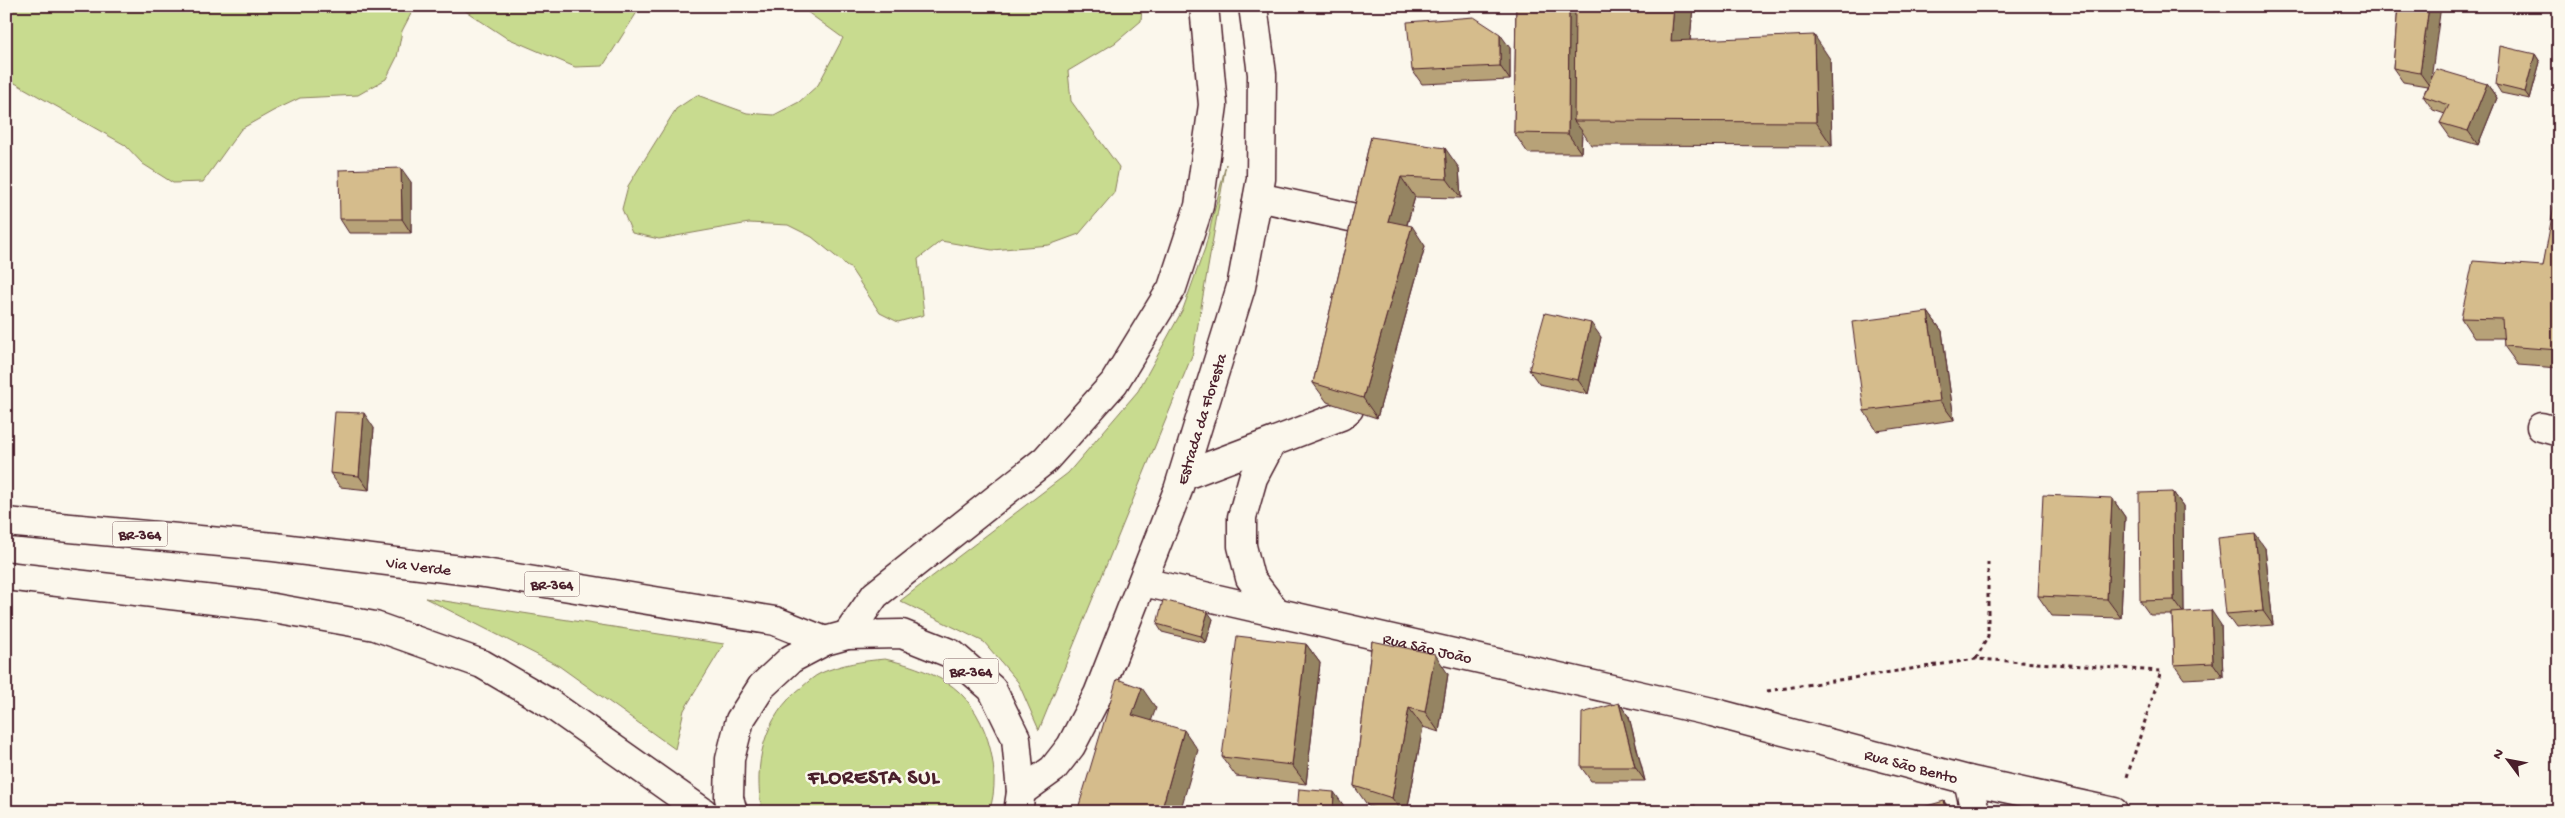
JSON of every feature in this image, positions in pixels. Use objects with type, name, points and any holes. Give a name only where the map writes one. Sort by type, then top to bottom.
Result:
[{"type":"main road","points":[[836,638],[875,595],[1045,460],[1114,384],[1172,288],[1199,206],[1213,105],[1204,6]]},
{"type":"main road","name":"Estrada da Floresta","points":[[1019,806],[1071,746],[1098,694],[1144,582],[1183,476],[1241,287],[1261,179],[1262,74],[1253,6]]},
{"type":"main road","points":[[1258,197],[1369,221]]},
{"type":"main road","points":[[1183,476],[1341,416],[1349,409]]},
{"type":"main road","points":[[1271,444],[1250,488],[1242,516],[1242,546],[1250,578],[1277,613]]},
{"type":"main road","name":"Via Verde","points":[[6,522],[274,547],[485,573],[775,621],[836,638]]},
{"type":"main road","points":[[6,576],[258,605],[374,626],[482,664],[549,703],[704,812]]},
{"type":"main road","name":"Rua São João","points":[[1144,582],[1712,712]]},
{"type":"main road","name":"BR-364","points":[[733,812],[729,798],[730,759],[740,720],[762,686],[790,659],[836,638],[902,634],[952,654],[992,689],[1016,738],[1019,806]]},
{"type":"main road","name":"Rua São Bento","points":[[1712,712],[1968,780],[2114,812]]},
{"type":"main road","points":[[1968,780],[1975,812]]},
{"type":"path","points":[[1976,659],[1988,636],[1988,556]]},
{"type":"path","points":[[1762,693],[1862,675],[1976,659],[2161,671],[2125,784]]},
{"type":"green space","points":[[6,6],[415,6],[402,31],[397,57],[386,79],[358,95],[300,98],[273,111],[241,129],[203,182],[173,183],[143,164],[125,145],[6,78]]},
{"type":"green space","points":[[458,6],[641,6],[603,66],[575,67],[505,37]]},
{"type":"green space","points":[[799,6],[1142,6],[1141,21],[1115,43],[1068,71],[1071,101],[1119,167],[1114,193],[1079,234],[1049,245],[992,250],[941,241],[918,259],[924,315],[898,322],[880,313],[851,269],[812,237],[788,225],[749,223],[659,239],[632,233],[622,209],[628,186],[676,109],[697,95],[747,113],[774,115],[799,102],[818,85],[843,38]]},
{"type":"green space","points":[[1226,164],[1193,353],[1039,730],[1018,682],[984,642],[900,601],[1068,473],[1138,391],[1183,309],[1205,248]]},
{"type":"green space","points":[[425,598],[724,644],[684,710],[675,749],[559,666]]},
{"type":"green space","points":[[885,659],[916,668],[939,678],[960,692],[971,706],[981,722],[992,758],[993,795],[989,812],[762,812],[759,777],[764,743],[770,727],[789,699],[811,679],[821,673],[852,663]]},
{"type":"building","points":[[1516,6],[1569,6],[1568,134],[1514,133]]},
{"type":"building","points":[[1575,6],[1674,6],[1671,41],[1814,35],[1816,122],[1574,121]]},
{"type":"building","points":[[2398,6],[2429,6],[2420,73],[2393,68]]},
{"type":"building","points":[[1474,17],[1500,34],[1500,66],[1412,70],[1407,22]]},
{"type":"building","points":[[2500,46],[2535,54],[2525,92],[2496,85]]},
{"type":"building","points":[[2436,69],[2487,84],[2468,131],[2440,123],[2449,105],[2423,96]]},
{"type":"building","points":[[1371,137],[1445,148],[1447,179],[1401,177],[1388,221],[1412,226],[1363,398],[1313,383]]},
{"type":"building","points":[[401,168],[402,219],[340,219],[339,170]]},
{"type":"building","points":[[2556,194],[2559,194],[2559,350],[2504,346],[2502,319],[2461,318],[2473,261],[2543,266]]},
{"type":"building","points":[[1928,312],[1940,401],[1864,411],[1852,322]]},
{"type":"building","points":[[1545,313],[1591,323],[1578,380],[1529,370]]},
{"type":"building","points":[[335,412],[364,413],[359,476],[330,473]]},
{"type":"building","points":[[2173,492],[2174,600],[2140,601],[2139,493]]},
{"type":"building","points":[[2043,495],[2112,498],[2107,599],[2038,596]]},
{"type":"building","points":[[2255,534],[2263,611],[2226,614],[2218,538]]},
{"type":"building","points":[[1163,600],[1208,612],[1201,636],[1157,624]]},
{"type":"building","points":[[2211,610],[2213,663],[2174,665],[2172,613]]},
{"type":"building","points":[[1237,636],[1306,644],[1292,765],[1222,757]]},
{"type":"building","points":[[1372,641],[1435,654],[1425,712],[1409,708],[1392,798],[1354,786]]},
{"type":"building","points":[[1117,679],[1142,688],[1132,715],[1184,730],[1161,812],[1077,812]]},
{"type":"building","points":[[1619,703],[1635,767],[1581,767],[1582,713]]},
{"type":"building","points":[[1299,789],[1334,792],[1333,812],[1297,812]]},
{"type":"building","points":[[1944,801],[1947,812],[1906,812]]},
{"type":"building","points":[[1695,805],[1698,812],[1678,812]]},
{"type":"district","name":"FLORESTA SUL","points":[[874,776]]}]
